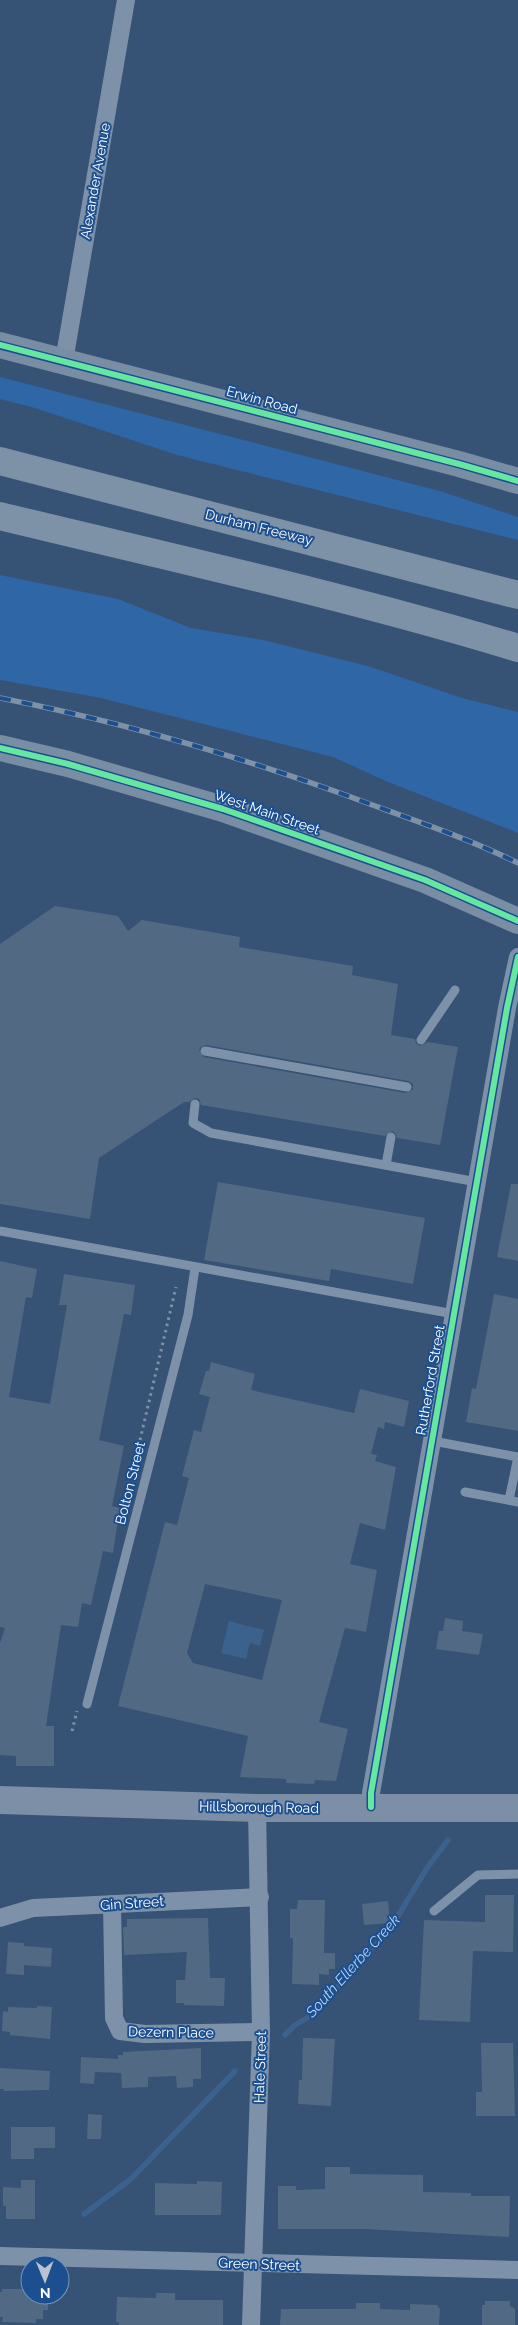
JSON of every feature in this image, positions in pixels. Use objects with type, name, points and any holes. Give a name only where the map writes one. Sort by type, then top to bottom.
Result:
[{"type":"highway","name":"Durham Freeway","points":[[0,461],[518,595]]},
{"type":"highway","points":[[0,516],[223,568],[448,627],[518,648]]},
{"type":"main road","name":"Erwin Road","points":[[0,345],[518,481]]},
{"type":"main road","name":"West Main Street","points":[[0,748],[68,764],[223,809],[425,880],[518,921]]},
{"type":"main road","name":"Hillsborough Road","points":[[0,1800],[258,1808],[518,1808]]},
{"type":"street","name":"Alexander Avenue","points":[[64,362],[126,0]]},
{"type":"street","name":"Rutherford Street","points":[[371,1807],[371,1793],[507,1008],[518,957]]},
{"type":"street","name":"Hale Street","points":[[251,2325],[261,2032],[258,1808]]},
{"type":"street","name":"Gin Street","points":[[2,1917],[33,1908],[170,1900],[260,1898]]},
{"type":"street","name":"Dezern Place","points":[[112,1904],[114,2018],[120,2031],[145,2034],[261,2032]]},
{"type":"street","name":"Green Street","points":[[0,2256],[518,2270]]},
{"type":"lane","points":[[421,1040],[455,990]]},
{"type":"lane","points":[[205,1051],[407,1087]]},
{"type":"lane","points":[[195,1104],[193,1123],[211,1133],[477,1182]]},
{"type":"lane","points":[[386,1165],[391,1137]]},
{"type":"lane","points":[[0,1232],[454,1314]]},
{"type":"lane","name":"Bolton Street","points":[[87,1704],[188,1315],[195,1268]]},
{"type":"lane","points":[[433,1441],[518,1457],[514,1501],[465,1492]]},
{"type":"lane","points":[[434,1911],[478,1875],[518,1874]]},
{"type":"shaded area","points":[[0,377],[440,491],[518,517],[518,540],[177,455],[35,408],[0,399]]},
{"type":"shaded area","points":[[0,575],[118,599],[191,628],[263,640],[368,666],[462,698],[518,712],[518,833],[388,782],[333,757],[101,698],[0,680]]},
{"type":"shaded area","points":[[229,1621],[264,1630],[260,1646],[250,1643],[246,1659],[221,1653]]},
{"type":"building","points":[[55,906],[118,916],[128,931],[142,920],[240,937],[239,947],[353,966],[352,975],[398,984],[391,1035],[415,1039],[416,1043],[420,1046],[428,1042],[458,1047],[440,1145],[397,1138],[392,1131],[385,1136],[201,1105],[199,1099],[195,1098],[189,1102],[184,1102],[99,1158],[90,1219],[0,1204],[0,944]],"holes":[[[206,1045],[408,1081],[413,1084],[413,1089],[406,1093],[204,1057],[199,1050]]]},
{"type":"building","points":[[218,1182],[425,1218],[413,1284],[331,1269],[329,1281],[204,1260]]},
{"type":"building","points":[[511,1184],[518,1184],[518,1261],[497,1257]]},
{"type":"building","points":[[0,1261],[37,1269],[32,1298],[26,1297],[9,1397],[50,1404],[67,1305],[59,1305],[64,1274],[135,1285],[131,1315],[124,1314],[99,1440],[124,1446],[112,1506],[120,1508],[113,1553],[103,1551],[91,1605],[82,1603],[78,1627],[61,1625],[46,1726],[54,1726],[54,1766],[16,1766],[16,1756],[0,1755],[0,1643],[5,1628],[0,1627]]},
{"type":"building","points":[[494,1294],[518,1299],[518,1431],[466,1422],[472,1388],[476,1389]]},
{"type":"building","points":[[211,1362],[255,1374],[251,1390],[354,1413],[360,1389],[409,1401],[404,1427],[385,1422],[384,1429],[378,1427],[371,1454],[377,1455],[375,1461],[396,1467],[385,1530],[360,1523],[350,1564],[377,1570],[366,1632],[345,1628],[319,1722],[348,1729],[336,1781],[315,1780],[314,1784],[286,1783],[286,1779],[240,1777],[248,1736],[118,1706],[165,1522],[177,1525],[189,1478],[182,1476],[194,1430],[201,1432],[210,1397],[199,1394],[206,1371],[209,1371]],"holes":[[[205,1584],[282,1600],[262,1680],[193,1663],[187,1653]]]},
{"type":"building","points":[[445,1618],[463,1621],[462,1631],[483,1634],[479,1655],[436,1649],[439,1631],[443,1631]]},
{"type":"building","points":[[485,1895],[514,1895],[513,1952],[473,1951],[470,2022],[419,2020],[424,1920],[485,1922]]},
{"type":"building","points":[[298,1900],[325,1900],[324,1953],[335,1953],[335,1969],[329,1969],[329,1975],[319,1974],[319,1985],[292,1984],[293,1938],[290,1938],[290,1909],[297,1909]]},
{"type":"building","points":[[388,1901],[390,1923],[364,1925],[362,1904]]},
{"type":"building","points":[[208,1918],[210,1978],[225,1978],[224,2006],[176,2003],[176,1980],[185,1980],[187,1952],[124,1955],[123,1927],[127,1927],[127,1919]]},
{"type":"building","points":[[8,1942],[24,1943],[24,1946],[52,1948],[51,1967],[24,1965],[24,1975],[6,1974]]},
{"type":"building","points":[[37,2006],[52,2007],[50,2039],[10,2035],[10,2032],[2,2031],[3,2011],[8,2012],[8,2007],[37,2008]]},
{"type":"building","points":[[303,2038],[335,2039],[331,2106],[298,2104],[299,2080],[302,2080]]},
{"type":"building","points":[[481,2043],[513,2043],[515,2116],[476,2116],[476,2092],[482,2092]]},
{"type":"building","points":[[201,2048],[201,2079],[193,2079],[193,2087],[177,2088],[176,2076],[148,2077],[148,2087],[122,2088],[121,2073],[95,2072],[94,2084],[80,2083],[81,2057],[118,2059],[118,2055],[123,2055],[123,2052]]},
{"type":"building","points":[[0,2068],[50,2071],[49,2090],[3,2091],[4,2089],[0,2089]]},
{"type":"building","points":[[88,2114],[102,2115],[101,2139],[87,2139]]},
{"type":"building","points":[[11,2127],[55,2127],[55,2148],[34,2148],[34,2159],[11,2159]]},
{"type":"building","points":[[325,2167],[350,2167],[350,2174],[423,2175],[423,2192],[471,2193],[471,2196],[510,2196],[509,2237],[365,2229],[278,2229],[278,2186],[296,2186],[296,2190],[325,2189]]},
{"type":"building","points":[[21,2180],[35,2180],[35,2219],[6,2219],[6,2206],[3,2206],[3,2187],[21,2188]]},
{"type":"building","points":[[197,2181],[222,2182],[221,2215],[155,2215],[155,2183],[197,2184]]},
{"type":"building","points":[[2,2289],[20,2289],[20,2305],[48,2305],[48,2310],[43,2310],[43,2319],[36,2319],[36,2323],[2,2322],[3,2317],[0,2317],[0,2292],[2,2292]]},
{"type":"building","points":[[156,2293],[175,2293],[175,2300],[223,2300],[223,2325],[119,2325],[119,2322],[116,2322],[117,2297],[156,2298]]},
{"type":"building","points":[[485,2301],[510,2301],[510,2306],[515,2309],[515,2325],[482,2325],[482,2305],[485,2305]]},
{"type":"building","points":[[356,2303],[380,2303],[380,2309],[410,2310],[410,2304],[438,2305],[438,2308],[440,2308],[439,2325],[280,2325],[281,2309],[356,2309]]},
{"type":"waterway","name":"South Ellerbe Creek","points":[[285,2035],[295,2025],[312,2015],[390,1929],[427,1868],[448,1840]]},
{"type":"waterway","name":"South Ellerbe Creek","points":[[84,2214],[131,2179],[235,2071]]},
{"type":"railway","points":[[0,698],[143,731],[238,759],[332,790],[431,826],[518,863]]},
{"type":"cycle path","points":[[0,345],[518,481]]},
{"type":"cycle path","points":[[0,748],[68,764],[223,809],[425,880],[518,921]]},
{"type":"cycle path","points":[[371,1807],[371,1793],[507,1008],[518,957]]}]
